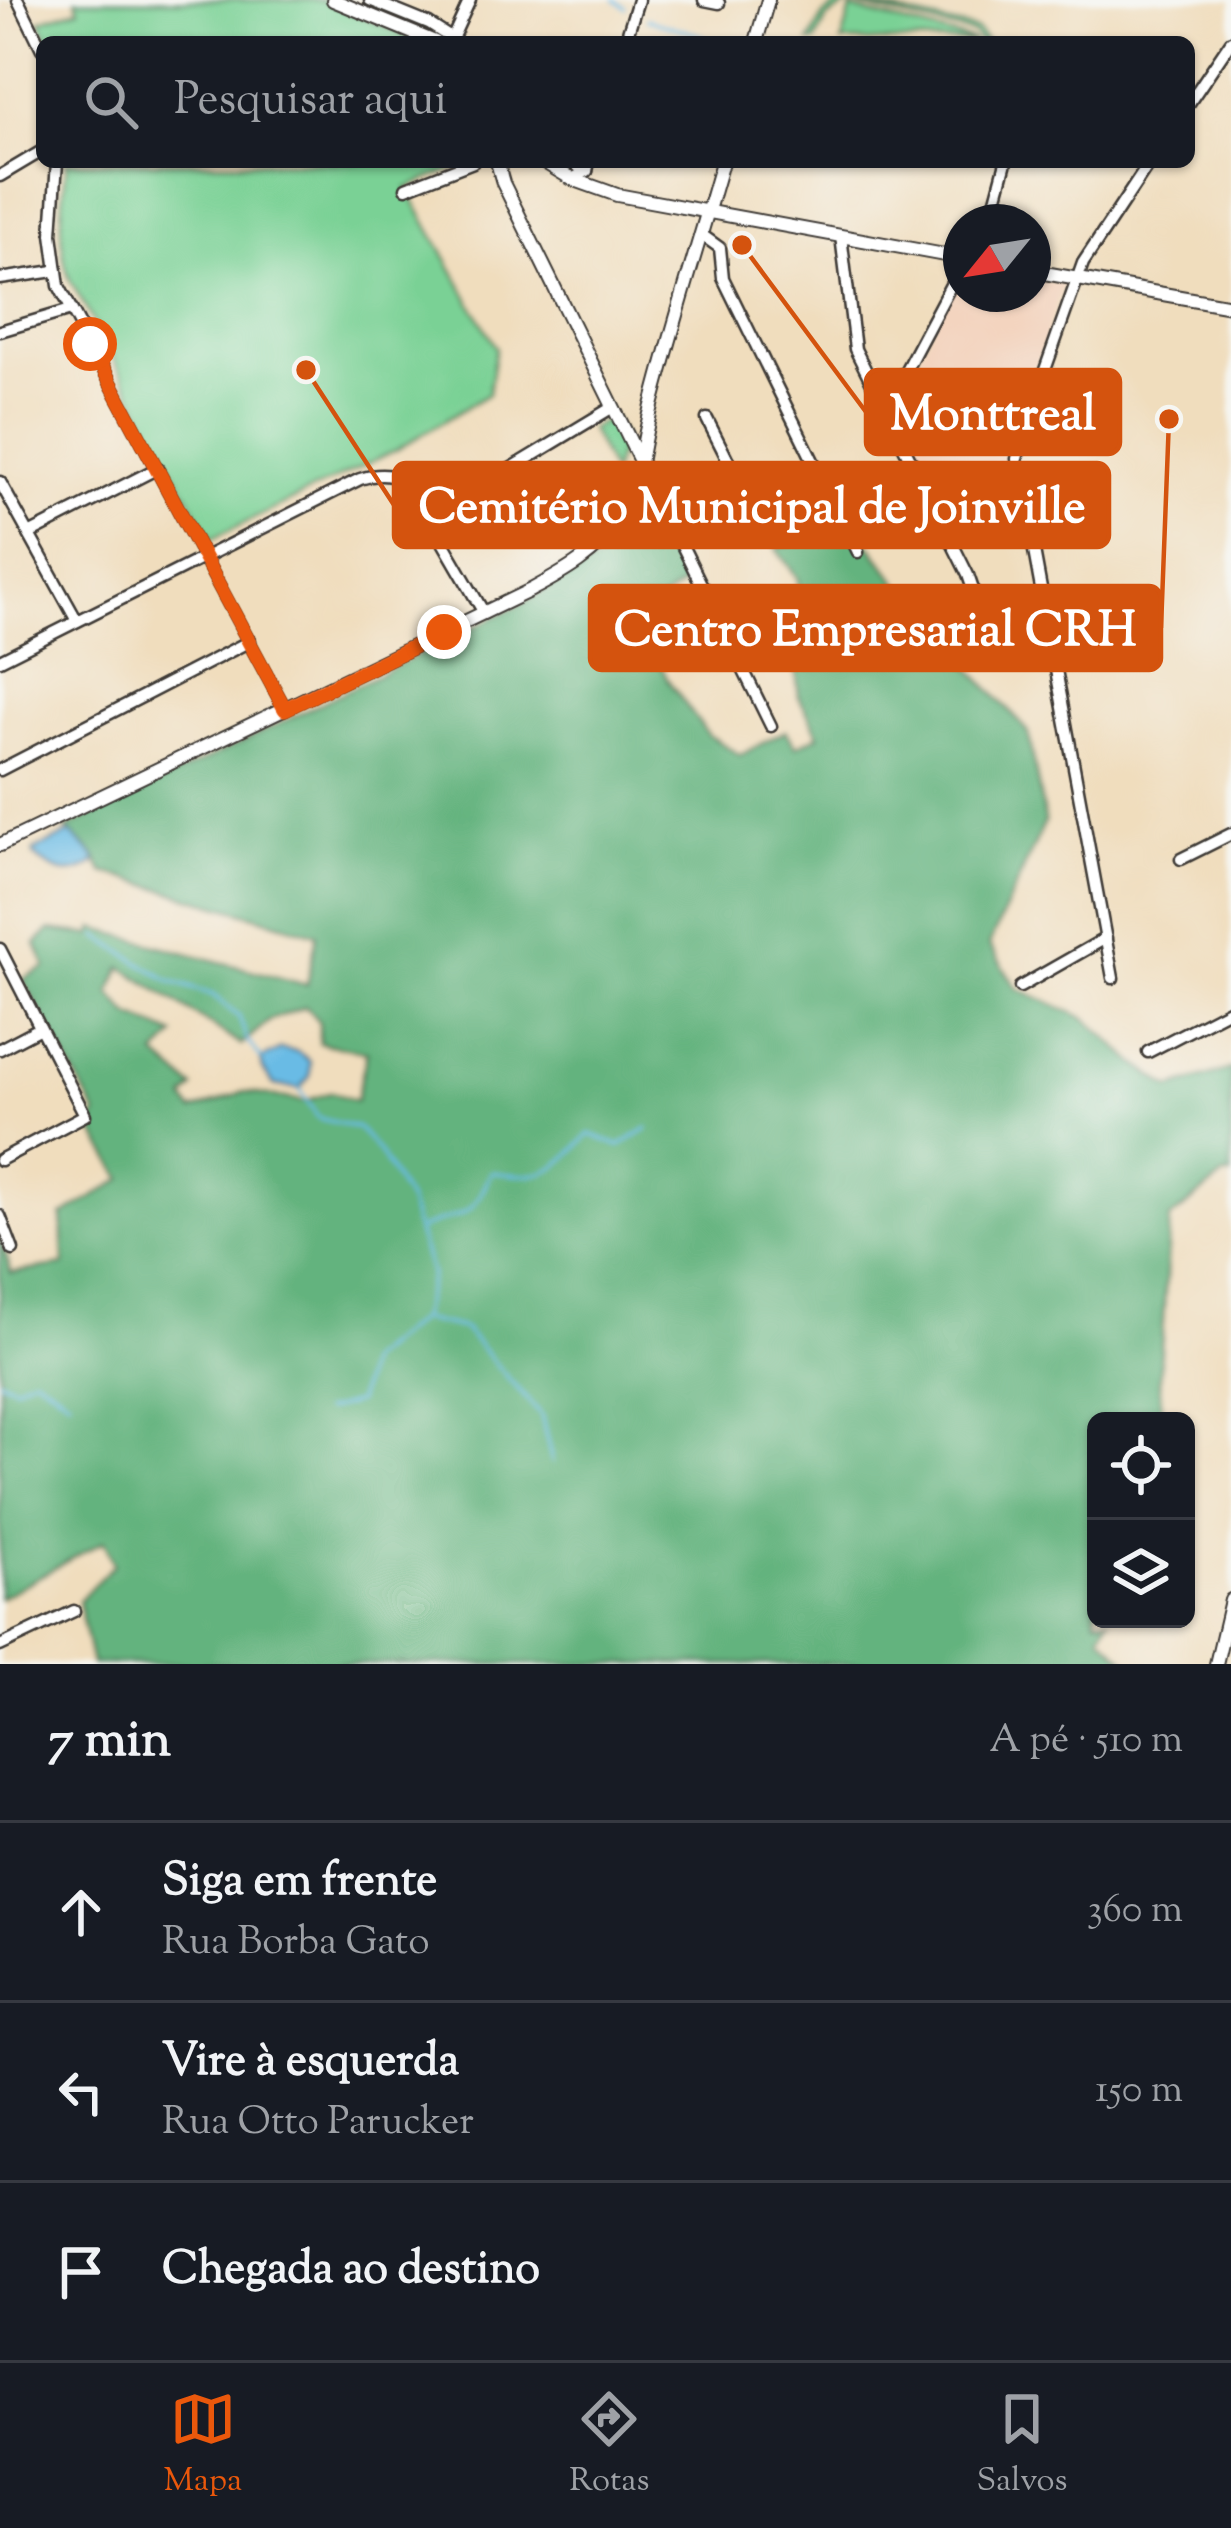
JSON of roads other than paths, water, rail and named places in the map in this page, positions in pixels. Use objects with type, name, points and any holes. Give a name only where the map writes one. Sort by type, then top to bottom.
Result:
[{"type":"main road","points":[[333,0],[391,9],[427,36]]},
{"type":"main road","points":[[758,36],[768,0]]},
{"type":"main road","points":[[502,168],[640,460]]},
{"type":"main road","points":[[554,168],[610,194],[943,258]]},
{"type":"main road","points":[[0,845],[484,613],[559,574],[604,540],[626,509],[720,168]]},
{"type":"main road","points":[[701,236],[733,218]]},
{"type":"main road","points":[[1051,274],[1231,306]]},
{"type":"main road","points":[[622,424],[637,429],[649,419]]},
{"type":"main road","points":[[1216,1664],[1231,1600]]},
{"type":"street","points":[[18,0],[36,37]]},
{"type":"street","points":[[370,0],[443,36]]},
{"type":"street","points":[[455,36],[470,0]]},
{"type":"street","points":[[627,36],[638,0]]},
{"type":"street","points":[[704,0],[719,3]]},
{"type":"street","points":[[1195,95],[1231,40]]},
{"type":"street","points":[[0,176],[36,155]]},
{"type":"street","points":[[57,168],[55,272],[70,310],[285,709]]},
{"type":"street","points":[[406,188],[458,168]]},
{"type":"street","points":[[572,179],[586,168]]},
{"type":"street","points":[[995,204],[1004,168]]},
{"type":"street","points":[[1113,978],[1016,470],[1024,429],[1088,254],[1146,168]]},
{"type":"street","points":[[701,236],[720,248],[723,278],[858,551]]},
{"type":"street","points":[[841,236],[853,339],[968,575],[980,610]]},
{"type":"street","points":[[0,279],[55,272]]},
{"type":"street","points":[[885,409],[943,297]]},
{"type":"street","points":[[0,331],[70,310]]},
{"type":"street","points":[[429,518],[614,407]]},
{"type":"street","points":[[706,419],[764,531]]},
{"type":"street","points":[[640,460],[772,726]]},
{"type":"street","points":[[748,501],[816,466]]},
{"type":"street","points":[[29,534],[158,468]]},
{"type":"street","points":[[0,660],[360,479],[389,474],[407,484],[484,613]]},
{"type":"street","points":[[0,482],[77,622]]},
{"type":"street","points":[[736,654],[774,628]]},
{"type":"street","points":[[0,770],[250,641]]},
{"type":"street","points":[[1181,859],[1231,834]]},
{"type":"street","points":[[1020,987],[1106,938]]},
{"type":"street","points":[[0,949],[85,1115],[0,1160]]},
{"type":"street","points":[[1148,1052],[1231,1010]]},
{"type":"street","points":[[0,1049],[40,1028]]},
{"type":"street","points":[[0,1216],[13,1250]]},
{"type":"street","points":[[0,1646],[74,1611]]},
{"type":"water","points":[[70,833],[95,857],[95,863],[64,872],[34,856],[34,851]]},
{"type":"water","points":[[281,1049],[298,1052],[310,1061],[310,1076],[300,1089],[274,1085],[263,1070],[261,1059]]},
{"type":"waterway","points":[[614,0],[626,8]]},
{"type":"waterway","points":[[647,19],[704,36]]},
{"type":"waterway","points":[[97,936],[170,981],[213,995],[239,1017],[261,1059]]},
{"type":"waterway","points":[[300,1089],[318,1118],[358,1128],[381,1155],[408,1202],[431,1275],[420,1319],[367,1361],[357,1402],[324,1411]]},
{"type":"waterway","points":[[420,1229],[471,1207],[491,1172],[548,1171],[590,1134],[620,1146],[648,1128]]},
{"type":"waterway","points":[[420,1319],[464,1329],[541,1415],[552,1462]]},
{"type":"waterway","points":[[0,1380],[15,1386],[34,1376],[69,1400]]},
{"type":"place","name":"Monttreal","points":[[742,245]]},
{"type":"place","name":"Cemitério Municipal de Joinville","points":[[306,370]]},
{"type":"place","name":"Centro Empresarial CRH","points":[[1169,419]]}]
